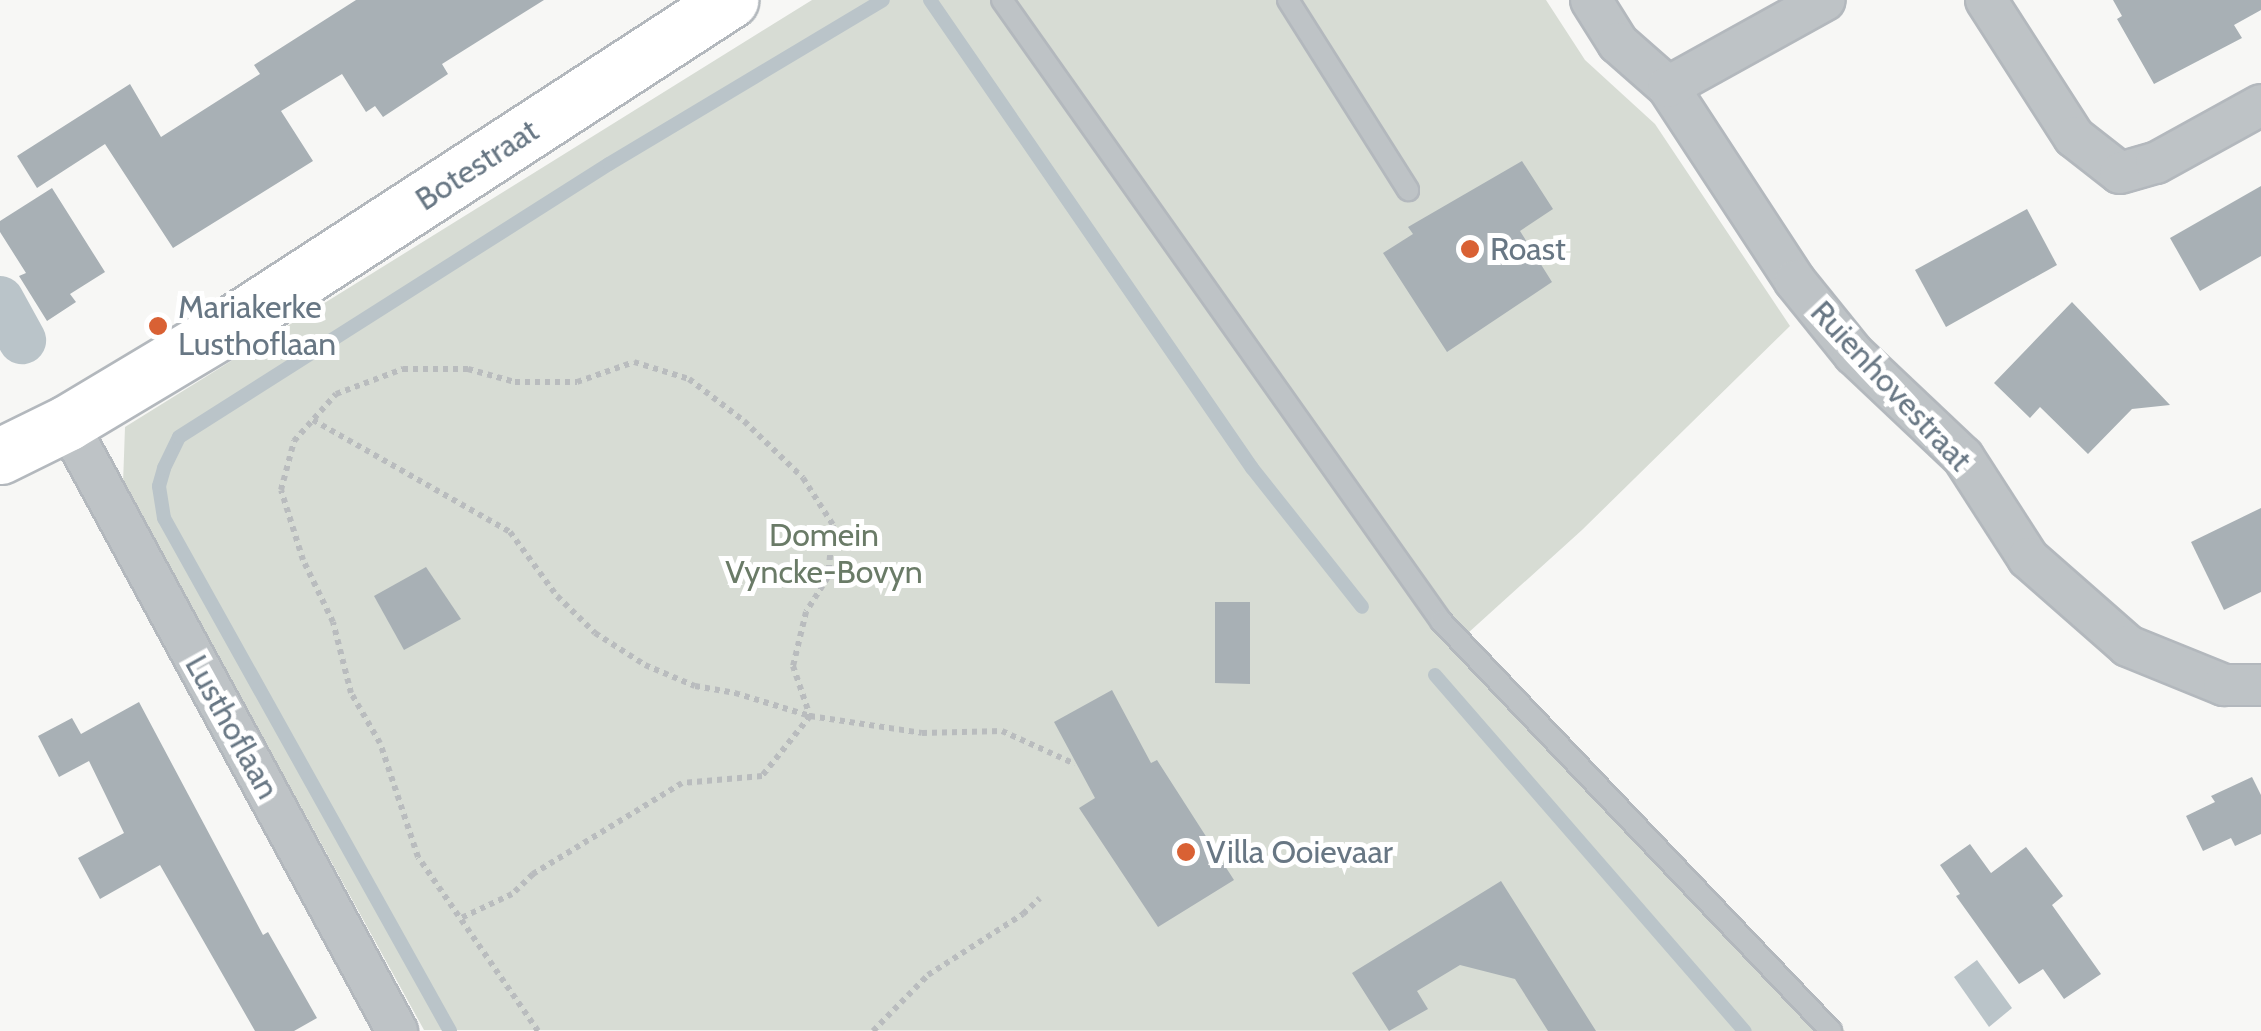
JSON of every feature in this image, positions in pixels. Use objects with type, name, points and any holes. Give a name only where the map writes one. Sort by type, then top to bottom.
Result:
[{"type":"street","name":"Botestraat","points":[[0,456],[67,423],[224,329],[730,0]]},
{"type":"street","name":"Ruienhovestraat","points":[[1590,0],[1618,43],[1668,86],[1795,281],[1854,354],[1962,456],[2028,558],[2128,646],[2224,684],[2261,685]]},
{"type":"street","points":[[1668,86],[1826,0]]},
{"type":"street","points":[[1986,0],[2074,136],[2120,173],[2156,163],[2261,106]]},
{"type":"street","name":"Lusthoflaan","points":[[67,423],[397,1031]]},
{"type":"lane","points":[[1002,0],[1442,621],[1831,1031]]},
{"type":"lane","points":[[1288,0],[1408,190]]},
{"type":"path","points":[[538,1031],[418,858],[380,744],[351,694],[333,622],[304,560],[281,490],[294,441],[312,420],[336,394],[403,369],[468,369],[515,382],[577,382],[634,362],[689,378],[744,421],[803,478],[833,525],[828,577],[806,612],[793,666],[810,716]]},
{"type":"path","points":[[312,420],[404,476],[510,532],[557,596],[582,621],[646,666],[695,686],[735,693],[810,716],[922,733],[1002,731],[1075,764]]},
{"type":"path","points":[[462,918],[512,894],[533,874],[682,783],[762,776],[810,716]]},
{"type":"path","points":[[873,1031],[928,975],[1023,914],[1040,898]]},
{"type":"green space","name":"Domein Vyncke-Bovyn","points":[[812,0],[1546,0],[1585,60],[1655,124],[1790,326],[1582,530],[1468,633],[1845,1031],[424,1030],[123,484],[125,427]]},
{"type":"shaded area","points":[[1977,960],[2012,1008],[1989,1027],[1954,977]]},
{"type":"building","points":[[356,0],[544,0],[442,64],[448,74],[383,117],[375,106],[366,112],[342,74],[281,111],[313,161],[173,248],[105,144],[37,188],[17,156],[130,84],[161,137],[260,74],[254,65]]},
{"type":"building","points":[[2113,0],[2261,0],[2261,10],[2234,25],[2242,38],[2154,84],[2117,19],[2122,16]]},
{"type":"building","points":[[1522,161],[1553,209],[1520,231],[1552,282],[1447,352],[1383,253],[1413,234],[1408,227]]},
{"type":"building","points":[[2261,186],[2261,256],[2200,291],[2170,238]]},
{"type":"building","points":[[52,188],[105,272],[70,294],[76,302],[47,321],[19,276],[26,273],[0,232],[0,221]]},
{"type":"building","points":[[2027,209],[2057,265],[1946,327],[1915,270]]},
{"type":"building","points":[[2072,302],[2170,405],[2132,409],[2088,454],[2040,407],[2030,418],[1994,383]]},
{"type":"building","points":[[2261,508],[2261,592],[2224,610],[2191,542]]},
{"type":"building","points":[[426,567],[461,619],[404,650],[374,596]]},
{"type":"building","points":[[1215,602],[1250,602],[1250,684],[1215,683]]},
{"type":"building","points":[[1112,690],[1151,763],[1157,760],[1234,880],[1158,927],[1079,808],[1095,798],[1054,722]]},
{"type":"building","points":[[139,702],[263,935],[268,932],[317,1018],[294,1031],[255,1031],[160,865],[100,899],[78,858],[124,833],[89,761],[59,777],[38,736],[72,718],[81,734]]},
{"type":"building","points":[[2252,777],[2261,795],[2261,834],[2235,846],[2231,838],[2203,851],[2186,816],[2215,802],[2211,796]]},
{"type":"building","points":[[1970,844],[1991,873],[2026,847],[2063,896],[2052,905],[2101,974],[2064,999],[2043,969],[2019,984],[1956,896],[1960,894],[1940,865]]},
{"type":"building","points":[[1501,881],[1596,1031],[1548,1031],[1515,979],[1460,965],[1417,991],[1428,1009],[1389,1031],[1352,973]]},
{"type":"waterway","points":[[450,1031],[164,518],[159,486],[164,468],[179,437],[609,164],[883,0]]},
{"type":"waterway","points":[[930,0],[1252,468],[1362,607]]},
{"type":"waterway","points":[[0,300],[22,340]]},
{"type":"waterway","points":[[1435,675],[1745,1031]]},
{"type":"place","name":"Roast","points":[[1470,249]]},
{"type":"place","name":"Mariakerke Lusthoflaan","points":[[158,326]]},
{"type":"place","name":"Villa Ooievaar","points":[[1186,852]]}]
